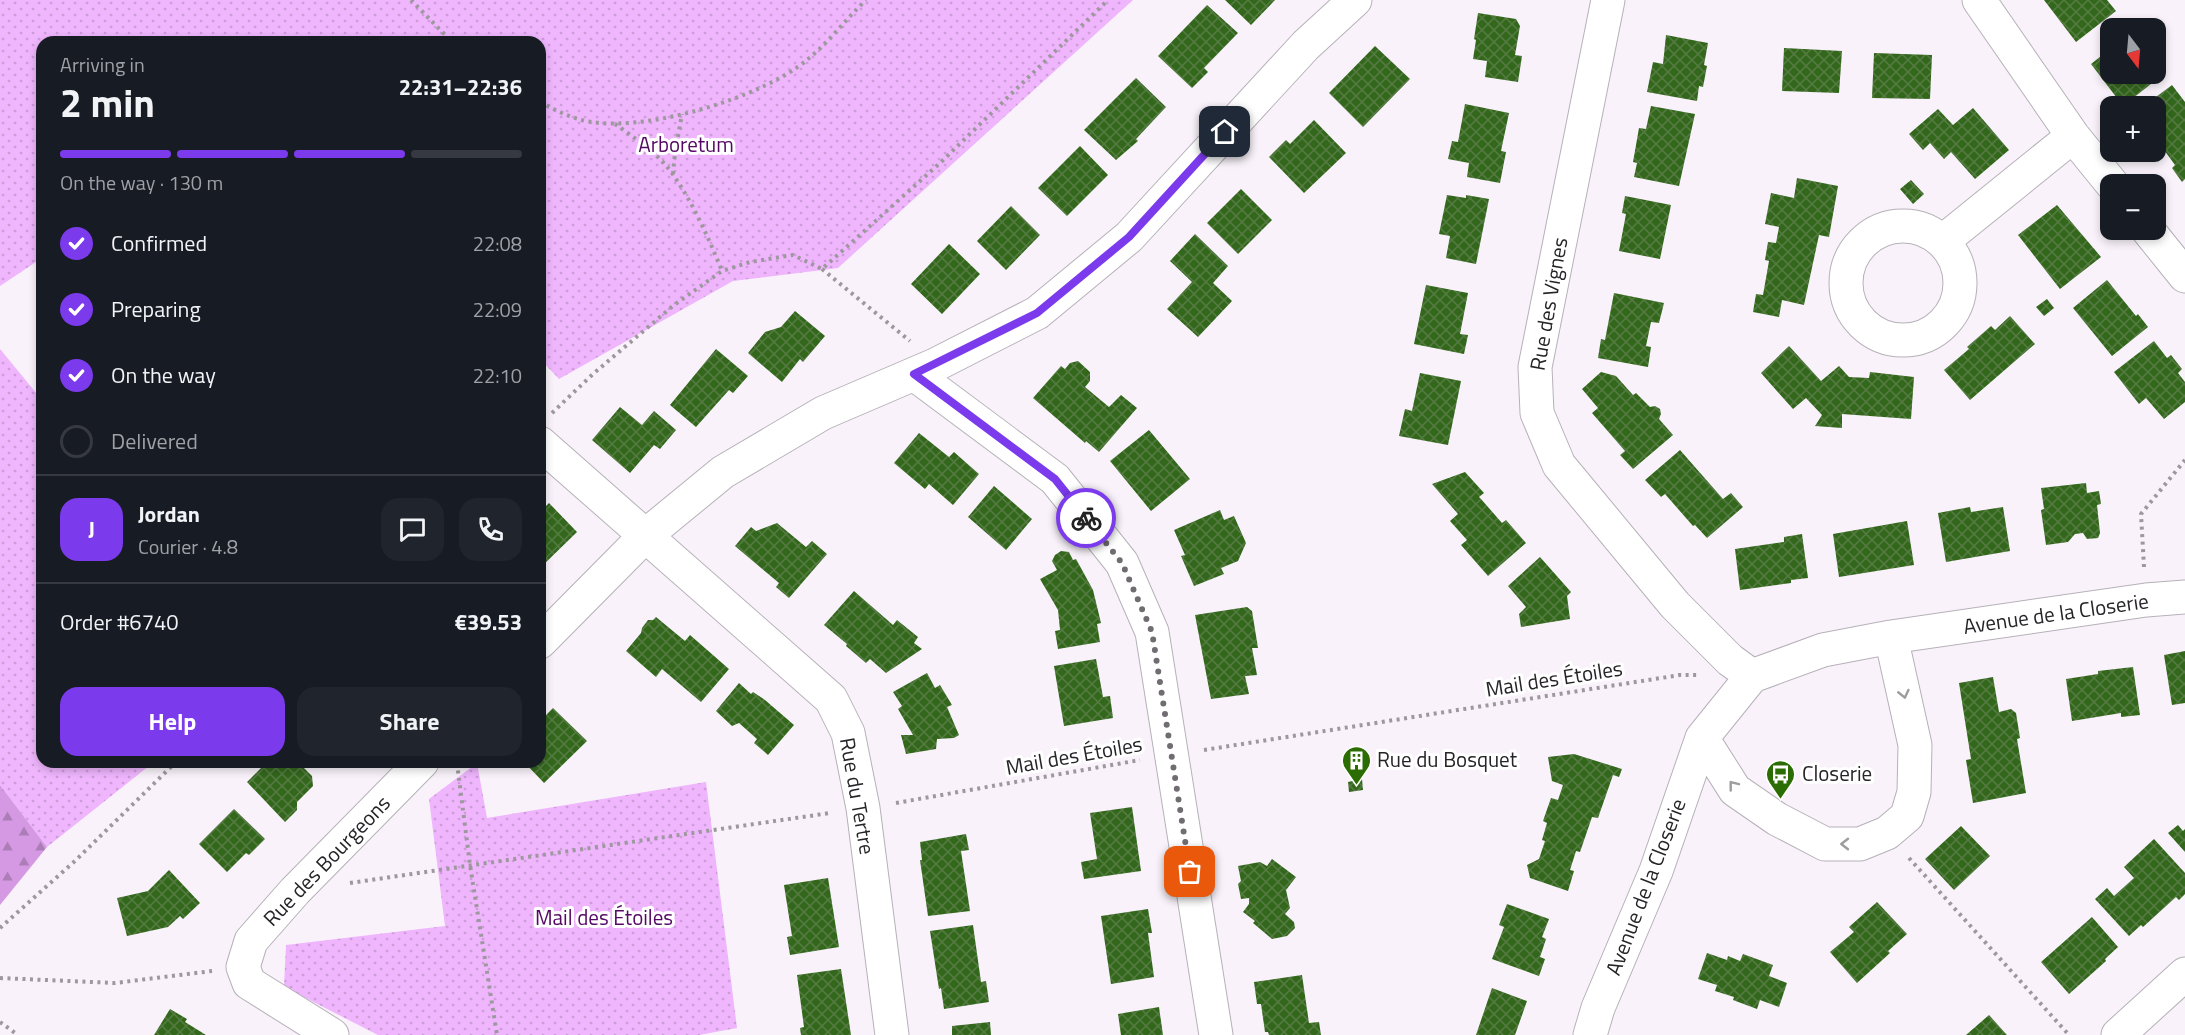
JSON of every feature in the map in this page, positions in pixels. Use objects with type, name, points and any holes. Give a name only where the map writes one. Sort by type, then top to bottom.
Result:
[{"type":"street","points":[[546,636],[645,536],[723,472],[823,413],[925,369],[1037,313],[1129,237],[1306,45],[1355,0]]},
{"type":"street","name":"Rue des Vignes","points":[[1608,0],[1535,367],[1537,412],[1559,465],[1675,605],[1730,660],[1752,676]]},
{"type":"street","points":[[1979,0],[2073,136],[2104,174]]},
{"type":"street","points":[[1943,241],[2073,136]]},
{"type":"street","points":[[2156,240],[2185,276]]},
{"type":"street","points":[[925,369],[1055,479],[1122,563],[1152,632],[1216,1035]]},
{"type":"street","name":"Rue du Tertre","points":[[546,431],[645,536],[831,699],[848,733],[863,808],[892,1035]]},
{"type":"street","name":"Avenue de la Closerie","points":[[1590,1035],[1598,1008],[1656,871],[1702,738],[1752,676],[1823,650],[1891,637],[2146,600],[2185,597]]},
{"type":"street","points":[[1702,738],[1736,790],[1777,819],[1825,844],[1860,844],[1887,833],[1907,816],[1914,792],[1916,745],[1891,637]]},
{"type":"street","name":"Rue des Bourgeons","points":[[243,967],[251,941],[295,891],[416,768]]},
{"type":"street","points":[[243,967],[249,983],[332,1035]]},
{"type":"street","points":[[2118,1035],[2185,974]]},
{"type":"path","points":[[411,0],[446,36]]},
{"type":"path","points":[[546,105],[579,119],[615,123],[653,120],[712,107],[767,84],[807,60],[866,0]]},
{"type":"path","points":[[822,269],[939,164],[1108,0]]},
{"type":"path","points":[[673,174],[682,114]]},
{"type":"path","points":[[615,123],[639,141],[673,174],[710,240],[722,271]]},
{"type":"path","points":[[546,427],[593,374],[674,305],[722,271],[750,262],[793,255],[822,269],[921,350],[925,369]]},
{"type":"path","points":[[2146,600],[2141,514],[2185,460]]},
{"type":"path","name":"Mail des Étoiles","points":[[295,891],[863,808],[1172,755],[1680,675],[1701,675]]},
{"type":"path","points":[[0,928],[75,861],[170,768]]},
{"type":"path","points":[[458,768],[470,865],[497,1035]]},
{"type":"path","points":[[1887,833],[2069,1035]]},
{"type":"path","points":[[0,978],[115,983],[243,967]]},
{"type":"path","points":[[0,1022],[18,1035]]},
{"type":"green space","name":"Arboretum","points":[[0,0],[1133,0],[838,268],[733,281],[559,379],[546,365],[546,36],[36,36],[36,262],[0,286]]},
{"type":"green space","points":[[0,349],[36,393],[36,768],[146,768],[47,847],[0,785]]},
{"type":"green space","name":"Mail des Étoiles","points":[[470,768],[478,768],[487,818],[706,782],[737,1028],[699,1035],[378,1035],[284,987],[286,945],[445,926],[429,799]]},
{"type":"green space","points":[[0,785],[47,847],[0,905]]},
{"type":"building","points":[[1225,0],[1275,0],[1251,25]]},
{"type":"building","points":[[2044,0],[2107,0],[2116,11],[2107,18],[2100,18],[2100,23],[2076,42]]},
{"type":"building","points":[[1207,5],[1238,33],[1204,68],[1208,72],[1192,88],[1158,56]]},
{"type":"building","points":[[1478,13],[1516,19],[1520,26],[1515,55],[1522,56],[1518,82],[1485,77],[1487,61],[1473,59]]},
{"type":"building","points":[[1666,35],[1708,43],[1704,65],[1707,66],[1703,87],[1699,86],[1697,101],[1647,92],[1653,62],[1663,64]]},
{"type":"building","points":[[1375,46],[1410,79],[1363,127],[1329,93]]},
{"type":"building","points":[[1784,48],[1842,51],[1839,93],[1782,91]]},
{"type":"building","points":[[1874,53],[1932,55],[1930,99],[1872,98]]},
{"type":"building","points":[[2100,57],[2100,76],[2091,64]]},
{"type":"building","points":[[1136,78],[1166,107],[1136,139],[1138,141],[1116,160],[1084,130]]},
{"type":"building","points":[[2106,84],[2151,84],[2136,96],[2115,96]]},
{"type":"building","points":[[2172,85],[2185,102],[2185,179],[2182,182],[2172,168],[2175,165],[2166,153],[2166,96],[2157,96]]},
{"type":"building","points":[[1465,104],[1509,113],[1501,151],[1506,152],[1500,183],[1467,177],[1469,163],[1448,159],[1452,141],[1458,142]]},
{"type":"building","points":[[1651,106],[1695,114],[1679,186],[1634,177],[1637,163],[1633,162],[1639,128],[1646,129]]},
{"type":"building","points":[[1973,108],[2009,150],[1975,179],[1951,152],[1944,159],[1930,143],[1923,150],[1909,134],[1938,109],[1953,125]]},
{"type":"building","points":[[1314,120],[1346,153],[1304,193],[1269,157],[1286,140],[1290,144]]},
{"type":"building","points":[[1080,146],[1108,175],[1067,216],[1038,188]]},
{"type":"building","points":[[1797,178],[1838,186],[1829,237],[1819,235],[1804,305],[1782,300],[1779,317],[1753,312],[1756,294],[1763,295],[1769,261],[1765,260],[1768,242],[1776,243],[1779,227],[1765,224],[1771,193],[1794,198]]},
{"type":"building","points":[[1911,180],[1924,194],[1913,204],[1900,189]]},
{"type":"building","points":[[1241,189],[1272,220],[1238,254],[1207,223]]},
{"type":"building","points":[[1447,195],[1466,198],[1466,195],[1489,199],[1476,264],[1446,258],[1450,236],[1439,234]]},
{"type":"building","points":[[1625,196],[1671,205],[1660,259],[1619,251],[1626,214],[1622,213]]},
{"type":"building","points":[[2057,205],[2101,257],[2060,289],[2018,235]]},
{"type":"building","points":[[1011,206],[1040,235],[1006,270],[977,241]]},
{"type":"building","points":[[1195,234],[1228,266],[1213,283],[1232,301],[1198,337],[1167,309],[1192,282],[1170,261]]},
{"type":"building","points":[[949,244],[980,274],[942,314],[911,284]]},
{"type":"building","points":[[2107,280],[2136,316],[2138,314],[2148,327],[2112,356],[2073,308]]},
{"type":"building","points":[[1426,285],[1468,293],[1460,334],[1468,335],[1464,354],[1414,344]]},
{"type":"building","points":[[1614,293],[1664,303],[1659,323],[1651,322],[1646,346],[1651,347],[1648,367],[1598,358],[1601,339],[1605,340]]},
{"type":"building","points":[[2047,299],[2054,308],[2044,316],[2036,307]]},
{"type":"building","points":[[795,311],[825,336],[803,362],[800,359],[782,382],[748,353],[765,332],[781,327]]},
{"type":"building","points":[[2010,316],[2035,344],[1970,400],[1944,370],[1991,326],[1995,330]]},
{"type":"building","points":[[2154,341],[2167,358],[2171,355],[2182,369],[2178,373],[2185,382],[2185,402],[2164,419],[2146,398],[2139,404],[2114,372]]},
{"type":"building","points":[[1789,346],[1821,381],[1839,366],[1849,377],[1869,378],[1870,372],[1914,377],[1911,419],[1842,414],[1842,428],[1815,426],[1822,415],[1806,398],[1793,409],[1761,373]]},
{"type":"building","points":[[716,349],[748,376],[733,393],[729,390],[696,427],[670,405]]},
{"type":"building","points":[[1078,361],[1090,372],[1090,381],[1085,387],[1109,407],[1121,395],[1137,408],[1099,452],[1086,441],[1085,443],[1033,398],[1061,366],[1065,369],[1070,363]]},
{"type":"building","points":[[1601,372],[1616,376],[1633,395],[1636,393],[1650,407],[1655,406],[1660,409],[1659,419],[1673,435],[1633,469],[1620,455],[1625,451],[1592,413],[1598,408],[1582,389]]},
{"type":"building","points":[[1420,373],[1461,381],[1448,445],[1399,436],[1405,409],[1412,411]]},
{"type":"building","points":[[620,407],[642,425],[654,411],[676,430],[660,449],[654,445],[630,473],[592,440]]},
{"type":"building","points":[[1149,430],[1190,479],[1151,511],[1110,461]]},
{"type":"building","points":[[919,433],[949,457],[954,452],[979,474],[953,505],[929,484],[925,489],[894,463]]},
{"type":"building","points":[[1680,450],[1723,499],[1731,493],[1743,507],[1707,538],[1695,525],[1693,526],[1665,494],[1661,497],[1645,480]]},
{"type":"building","points":[[1465,472],[1484,493],[1479,497],[1502,523],[1506,520],[1526,543],[1488,576],[1461,545],[1467,540],[1450,521],[1458,514],[1432,484]]},
{"type":"building","points":[[2086,483],[2087,493],[2099,491],[2101,504],[2097,505],[2100,533],[2098,538],[2087,539],[2083,533],[2075,534],[2068,542],[2046,545],[2041,510],[2044,509],[2041,488]]},
{"type":"building","points":[[994,486],[1032,519],[1006,550],[968,517]]},
{"type":"building","points":[[549,503],[577,532],[546,562],[546,506]]},
{"type":"building","points":[[1970,507],[1971,512],[2003,507],[2010,551],[1946,562],[1938,513]]},
{"type":"building","points":[[1220,510],[1224,520],[1234,516],[1246,543],[1238,561],[1221,568],[1224,574],[1194,586],[1181,556],[1185,555],[1174,530]]},
{"type":"building","points":[[1907,521],[1914,565],[1839,577],[1833,534]]},
{"type":"building","points":[[777,523],[806,547],[812,541],[827,554],[789,598],[776,587],[779,583],[735,546],[751,527],[756,531]]},
{"type":"building","points":[[1802,534],[1808,578],[1791,580],[1791,583],[1740,590],[1735,549],[1784,542],[1784,537]]},
{"type":"building","points":[[1061,551],[1069,552],[1073,560],[1076,559],[1093,590],[1101,623],[1097,624],[1100,642],[1058,649],[1055,631],[1060,630],[1058,610],[1040,579],[1057,570],[1052,561]]},
{"type":"building","points":[[1540,557],[1571,592],[1567,596],[1570,619],[1521,627],[1519,614],[1526,607],[1508,586]]},
{"type":"building","points":[[854,591],[893,625],[897,620],[918,637],[914,643],[922,649],[886,673],[870,659],[866,663],[846,646],[847,644],[824,625]]},
{"type":"building","points":[[1247,607],[1252,611],[1258,648],[1252,648],[1257,675],[1245,676],[1249,694],[1211,699],[1195,615]]},
{"type":"building","points":[[656,617],[685,641],[690,635],[729,669],[701,702],[662,669],[656,677],[626,651],[641,633],[648,620]]},
{"type":"building","points":[[2185,651],[2185,703],[2172,705],[2164,655]]},
{"type":"building","points":[[1096,659],[1103,697],[1110,696],[1113,718],[1064,726],[1054,666]]},
{"type":"building","points":[[2133,667],[2140,715],[2121,717],[2121,713],[2072,721],[2066,679],[2098,674],[2098,671]]},
{"type":"building","points":[[927,673],[935,688],[940,685],[952,705],[947,707],[959,735],[954,738],[937,739],[936,749],[906,754],[901,735],[913,735],[898,709],[902,706],[893,692]]},
{"type":"building","points":[[1993,677],[1999,712],[2011,709],[2016,713],[2020,738],[2017,739],[2026,793],[1973,803],[1966,760],[1971,759],[1959,683]]},
{"type":"building","points":[[739,683],[751,694],[753,692],[765,700],[794,725],[768,755],[754,743],[757,739],[739,723],[732,726],[716,711]]},
{"type":"building","points":[[553,708],[587,741],[544,783],[530,768],[546,768],[546,715]]},
{"type":"building","points":[[1574,754],[1622,769],[1619,777],[1613,775],[1598,818],[1592,817],[1580,852],[1576,851],[1570,870],[1574,871],[1568,891],[1530,878],[1527,865],[1539,859],[1545,841],[1542,840],[1547,823],[1543,821],[1551,798],[1558,800],[1563,785],[1552,781],[1548,757]]},
{"type":"building","points":[[261,768],[304,768],[312,776],[313,786],[297,802],[297,810],[285,822],[247,782]]},
{"type":"building","name":"Rue du Bosquet","points":[[1362,779],[1363,790],[1349,792],[1348,782]]},
{"type":"building","points":[[1132,807],[1141,871],[1084,879],[1081,862],[1097,859],[1090,813]]},
{"type":"building","points":[[234,809],[265,839],[249,855],[246,853],[227,872],[199,844]]},
{"type":"building","points":[[2178,825],[2183,831],[2185,829],[2185,852],[2168,833]]},
{"type":"building","points":[[1961,826],[1990,856],[1954,890],[1925,859]]},
{"type":"building","points":[[966,834],[969,850],[961,851],[970,911],[928,916],[920,860],[922,860],[920,842]]},
{"type":"building","points":[[2154,839],[2185,873],[2185,894],[2179,900],[2176,897],[2143,927],[2141,925],[2129,936],[2095,899],[2107,888],[2114,896],[2134,878],[2124,867]]},
{"type":"building","points":[[1272,859],[1296,877],[1286,890],[1290,908],[1285,914],[1294,922],[1295,928],[1287,936],[1272,939],[1243,912],[1249,904],[1249,898],[1241,899],[1238,866],[1260,862],[1267,866]]},
{"type":"building","points":[[169,870],[200,903],[183,919],[180,916],[168,927],[127,936],[117,898],[148,891]]},
{"type":"building","points":[[828,878],[839,947],[790,955],[787,937],[792,936],[784,885]]},
{"type":"building","points":[[1877,902],[1907,934],[1857,983],[1830,952],[1854,932],[1849,927]]},
{"type":"building","points":[[1507,904],[1549,919],[1542,937],[1546,939],[1540,957],[1545,959],[1539,976],[1492,959],[1504,927],[1499,925]]},
{"type":"building","points":[[1148,909],[1152,933],[1148,933],[1154,977],[1111,984],[1101,916]]},
{"type":"building","points":[[2092,917],[2118,947],[2069,994],[2041,962]]},
{"type":"building","points":[[973,925],[981,982],[986,981],[989,1002],[944,1009],[930,931]]},
{"type":"building","points":[[1707,953],[1727,960],[1728,956],[1740,961],[1743,954],[1773,965],[1769,976],[1787,983],[1779,1007],[1760,1000],[1757,1009],[1733,1000],[1734,997],[1715,991],[1717,985],[1698,979]]},
{"type":"building","points":[[841,969],[851,1035],[801,1035],[800,1028],[804,1027],[797,975]]},
{"type":"building","points":[[1302,975],[1309,1023],[1319,1022],[1321,1035],[1269,1035],[1265,1032],[1261,1004],[1257,1004],[1254,982]]},
{"type":"building","points":[[1492,988],[1527,1001],[1515,1035],[1476,1035]]},
{"type":"building","points":[[1159,1007],[1163,1035],[1121,1035],[1118,1014]]},
{"type":"building","points":[[170,1009],[187,1019],[185,1022],[206,1035],[154,1035]]},
{"type":"building","points":[[1989,1015],[2007,1035],[1966,1035]]},
{"type":"building","points":[[990,1022],[991,1035],[952,1035],[952,1026]]},
{"type":"way so far","points":[[1086,518],[1122,563],[1152,632],[1190,872]]},
{"type":"place","name":"Rue du Bosquet","points":[[1356,786]]},
{"type":"place","name":"Closerie","points":[[1781,800]]},
{"type":"route","points":[[1086,518],[1055,479],[914,374],[1037,313],[1129,237],[1225,132]]}]
